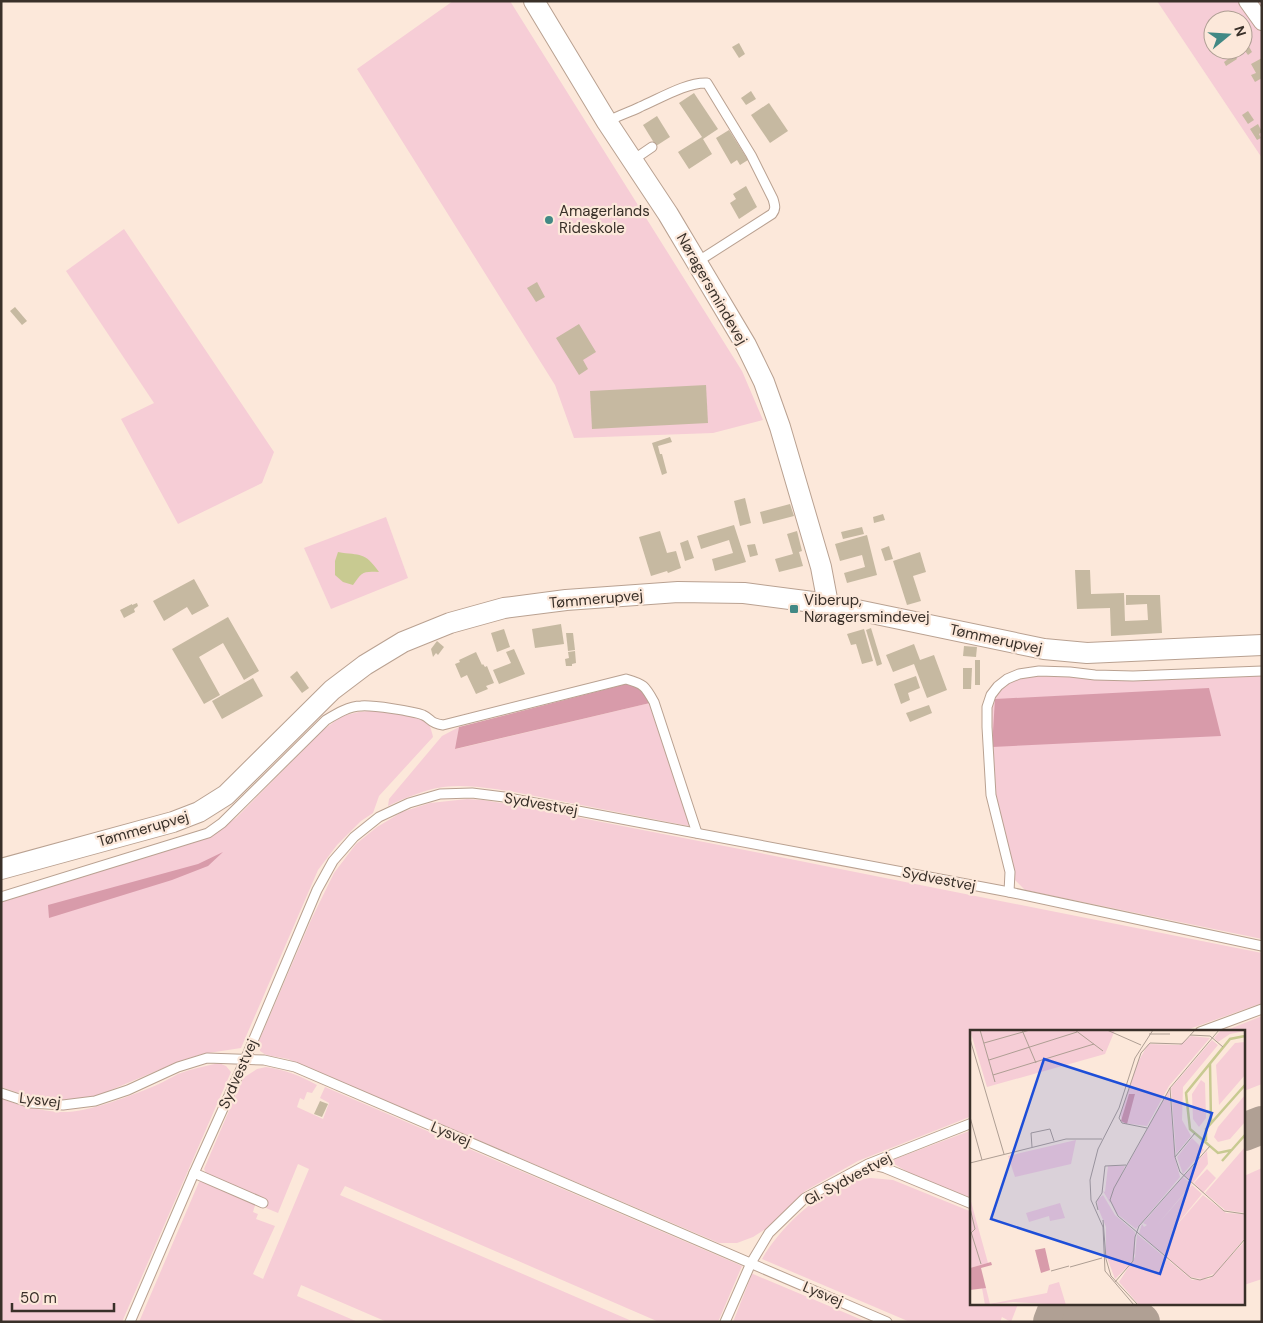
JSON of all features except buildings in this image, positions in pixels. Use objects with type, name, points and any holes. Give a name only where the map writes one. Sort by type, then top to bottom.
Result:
[{"type":"street","name":"Nøragersmindevej","points":[[534,1],[607,122],[668,214],[746,345],[764,382],[780,427],[821,567],[828,604]]},
{"type":"street","points":[[1248,1],[1262,22]]},
{"type":"street","name":"Tømmerupvej","points":[[1,869],[173,822],[199,812],[226,795],[332,690],[358,670],[403,642],[450,623],[513,607],[566,600],[678,592],[744,594],[828,604],[1053,650],[1087,653],[1262,645]]},
{"type":"lane","points":[[607,122],[689,85],[707,83],[751,155],[773,199],[775,210],[772,214],[697,262]]},
{"type":"lane","points":[[633,160],[652,147]]},
{"type":"lane","points":[[1009,892],[1010,872],[991,795],[986,727],[987,707],[991,695],[998,686],[1007,679],[1019,674],[1039,671],[1134,676],[1262,671]]},
{"type":"lane","points":[[1,897],[208,833],[222,824],[326,720],[343,711],[360,706],[397,710],[423,715],[434,724],[443,725],[626,680],[639,683],[647,689],[654,702],[697,833]]},
{"type":"lane","name":"Sydvestvej","points":[[130,1322],[317,890],[333,861],[354,837],[380,817],[408,803],[440,794],[472,792],[514,799],[1009,892],[1262,946]]},
{"type":"lane","points":[[1205,1030],[1262,1009]]},
{"type":"lane","name":"Lysvej","points":[[1,1093],[31,1103],[63,1104],[95,1101],[128,1090],[178,1067],[207,1058],[264,1060],[295,1067],[887,1322]]},
{"type":"lane","name":"Gl. Sydvestvej","points":[[725,1322],[751,1263],[769,1233],[805,1198],[868,1164],[970,1124]]},
{"type":"lane","points":[[868,1164],[885,1168],[970,1203]]},
{"type":"lane","points":[[194,1173],[263,1203]]},
{"type":"shaded area","name":"Amagerlands Rideskole","points":[[453,1],[510,1],[742,371],[763,420],[713,433],[574,438],[555,385],[357,69]]},
{"type":"shaded area","points":[[1157,1],[1262,1],[1262,158]]},
{"type":"shaded area","points":[[124,229],[274,452],[262,483],[178,524],[121,419],[154,403],[66,271]]},
{"type":"shaded area","points":[[386,517],[408,578],[331,609],[304,548]]},
{"type":"shaded area","points":[[338,552],[366,557],[379,572],[363,573],[353,585],[343,582],[335,575],[335,561]]},
{"type":"shaded area","points":[[1038,675],[1262,675],[1262,939],[1025,890],[1015,880],[994,793],[990,709],[996,693],[1007,683]]},
{"type":"shaded area","points":[[630,683],[642,691],[650,703],[455,749],[459,727]]},
{"type":"shaded area","points":[[1209,688],[1221,736],[992,747],[995,699]]},
{"type":"shaded area","points":[[650,703],[689,826],[509,791],[468,786],[451,786],[429,790],[388,806],[389,799],[442,736],[459,727],[456,749]]},
{"type":"shaded area","points":[[378,710],[419,718],[429,725],[433,737],[379,796],[373,813],[361,821],[337,845],[318,870],[241,1048],[202,1054],[180,1061],[92,1098],[59,1100],[31,1097],[1,1087],[1,901],[210,836],[236,818],[323,730],[342,716]]},
{"type":"shaded area","points":[[467,799],[520,806],[1262,953],[1262,1003],[1187,1030],[970,1030],[970,1117],[858,1161],[805,1191],[772,1225],[753,1237],[737,1243],[719,1243],[288,1059],[266,1055],[260,1051],[259,1041],[311,920],[334,873],[356,844],[377,827],[402,812],[430,803]]},
{"type":"shaded area","points":[[223,852],[208,866],[172,880],[49,918],[48,905],[198,864]]},
{"type":"shaded area","points":[[1262,1016],[1262,1084],[1246,1090],[1246,1030],[1227,1030]]},
{"type":"shaded area","points":[[219,1063],[226,1066],[231,1072],[122,1322],[1,1322],[1,1098],[23,1106],[46,1111],[71,1112],[128,1097],[183,1072]]},
{"type":"shaded area","points":[[266,1067],[292,1073],[317,1085],[312,1093],[307,1092],[304,1100],[300,1098],[297,1107],[323,1119],[329,1103],[320,1098],[325,1087],[742,1266],[718,1322],[659,1322],[345,1186],[340,1195],[634,1322],[387,1322],[301,1285],[297,1296],[358,1322],[139,1322],[199,1182],[204,1180],[256,1202],[253,1212],[258,1214],[256,1219],[275,1226],[253,1274],[263,1279],[309,1169],[298,1164],[278,1213],[266,1208],[268,1202],[207,1175],[204,1169],[243,1078],[257,1069]]},
{"type":"shaded area","points":[[970,1131],[970,1197],[919,1177],[890,1161]]},
{"type":"shaded area","points":[[1262,1168],[1262,1279],[1246,1284],[1246,1175]]},
{"type":"shaded area","points":[[871,1178],[893,1180],[970,1211],[970,1306],[1017,1306],[1011,1322],[1002,1317],[1000,1322],[910,1322],[762,1259],[788,1224],[811,1204],[836,1188],[857,1180]]},
{"type":"shaded area","points":[[753,1274],[867,1322],[733,1322]]},
{"type":"taxiway","points":[[1246,1131],[1262,1125]]},
{"type":"taxiway","points":[[1052,1322],[1058,1306]]},
{"type":"taxiway","points":[[1081,1322],[1111,1316],[1141,1322]]},
{"type":"place","name":"Amagerlands Rideskole","points":[[549,220]]},
{"type":"place","name":"Viberup, Nøragersmindevej","points":[[794,609]]}]
